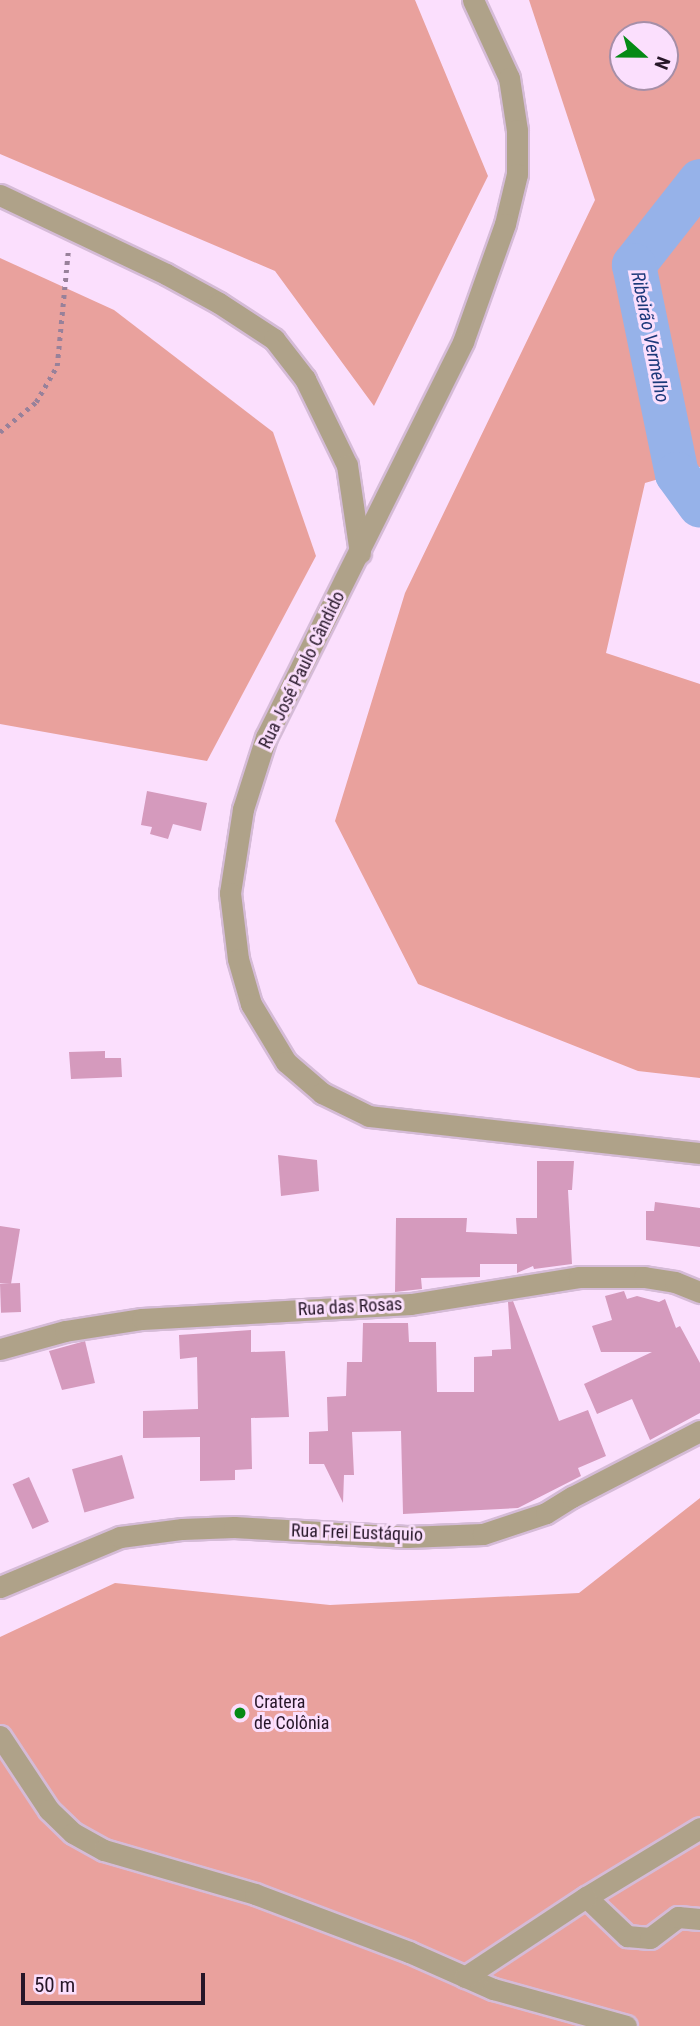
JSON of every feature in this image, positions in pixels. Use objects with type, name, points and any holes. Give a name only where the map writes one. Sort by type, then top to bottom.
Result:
[{"type":"street","name":"Rua José Paulo Cândido","points":[[473,0],[509,78],[517,130],[517,174],[506,224],[463,342],[266,737],[243,809],[230,893],[238,959],[251,1004],[286,1062],[322,1093],[369,1116],[547,1133],[700,1153]]},
{"type":"street","points":[[0,195],[166,274],[219,303],[274,339],[305,379],[347,465],[360,553]]},
{"type":"street","name":"Rua das Rosas","points":[[0,1349],[65,1331],[130,1321],[411,1304],[579,1277],[644,1277],[675,1282],[700,1292]]},
{"type":"street","name":"Rua Frei Eustáquio","points":[[0,1587],[120,1537],[182,1529],[234,1527],[407,1537],[483,1534],[546,1513],[700,1432]]},
{"type":"street","points":[[0,1736],[49,1810],[73,1833],[104,1850],[255,1894],[409,1952],[493,1989],[626,2026]]},
{"type":"street","points":[[465,1977],[586,1897],[700,1828]]},
{"type":"street","points":[[586,1897],[627,1936],[650,1938],[678,1917],[700,1919]]},
{"type":"path","points":[[0,432],[36,402],[57,366],[63,323],[69,229]]},
{"type":"shaded area","points":[[0,0],[415,0],[488,176],[374,406],[275,271],[0,154]]},
{"type":"shaded area","points":[[529,0],[700,0],[700,467],[645,483],[606,653],[700,684],[700,1078],[638,1071],[418,984],[335,821],[405,593],[595,200]]},
{"type":"shaded area","points":[[0,258],[114,310],[273,432],[316,556],[207,761],[0,724]]},
{"type":"shaded area","points":[[700,1498],[700,2026],[0,2026],[0,1637],[115,1583],[330,1605],[579,1593]]},
{"type":"building","points":[[147,791],[207,803],[201,831],[173,824],[168,839],[150,834],[152,827],[141,825]]},
{"type":"building","points":[[105,1051],[105,1058],[121,1058],[122,1077],[71,1079],[69,1052]]},
{"type":"building","points":[[278,1155],[317,1160],[319,1191],[281,1196]]},
{"type":"building","points":[[537,1161],[574,1161],[572,1190],[568,1190],[572,1264],[534,1269],[533,1266],[517,1273],[517,1264],[480,1264],[480,1277],[421,1278],[422,1289],[395,1292],[396,1218],[467,1218],[466,1232],[517,1234],[516,1218],[537,1218]]},
{"type":"building","points":[[655,1202],[700,1208],[700,1247],[646,1240],[646,1211],[654,1211]]},
{"type":"building","points":[[0,1226],[20,1229],[11,1284],[0,1283]]},
{"type":"building","points":[[20,1283],[21,1312],[1,1313],[0,1284]]},
{"type":"building","points":[[624,1291],[627,1299],[637,1296],[659,1302],[665,1299],[676,1328],[680,1326],[700,1363],[700,1413],[650,1440],[632,1399],[597,1414],[584,1384],[652,1352],[601,1352],[592,1326],[612,1320],[605,1296]]},
{"type":"building","points":[[513,1301],[559,1421],[588,1410],[606,1456],[578,1468],[581,1476],[518,1508],[403,1514],[401,1431],[352,1432],[354,1475],[344,1475],[343,1503],[324,1464],[309,1464],[309,1432],[328,1431],[327,1397],[346,1396],[347,1362],[362,1362],[363,1323],[408,1323],[409,1342],[436,1342],[437,1392],[474,1392],[474,1357],[492,1356],[492,1350],[511,1349],[508,1302]]},
{"type":"building","points":[[251,1330],[251,1352],[285,1351],[289,1417],[251,1418],[252,1469],[235,1470],[235,1480],[200,1481],[200,1437],[143,1438],[143,1411],[198,1409],[197,1357],[180,1359],[179,1335]]},
{"type":"building","points":[[85,1341],[95,1383],[62,1390],[49,1351]]},
{"type":"building","points":[[122,1455],[134,1498],[84,1513],[72,1469]]},
{"type":"building","points":[[29,1477],[49,1522],[32,1529],[13,1484]]},
{"type":"waterway","name":"Ribeirão Vermelho","points":[[700,181],[634,265],[677,474],[700,506]]},
{"type":"place","name":"Cratera de Colônia","points":[[240,1713]]}]
